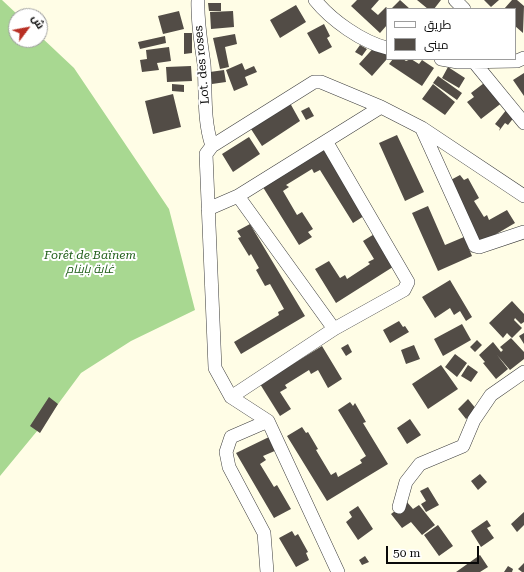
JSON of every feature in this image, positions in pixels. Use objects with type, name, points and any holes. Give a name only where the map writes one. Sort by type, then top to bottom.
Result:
[{"type":"street","name":"Lot. des roses","points":[[198,0],[197,18],[204,65],[207,130],[212,146]]},
{"type":"street","points":[[315,0],[334,21],[354,33],[386,48]]},
{"type":"street","points":[[455,0],[463,8]]},
{"type":"street","points":[[447,60],[458,62],[504,60]]},
{"type":"street","points":[[474,62],[524,123]]},
{"type":"street","points":[[338,572],[268,421],[231,397],[215,368],[206,154],[212,146],[314,82],[321,82],[381,107],[422,128],[524,196]]},
{"type":"street","points":[[208,209],[238,196],[381,107]]},
{"type":"street","points":[[422,128],[475,246],[479,247],[524,232]]},
{"type":"street","points":[[231,397],[334,329],[404,290],[408,282],[326,141]]},
{"type":"street","points":[[238,196],[334,329]]},
{"type":"street","points":[[399,507],[406,482],[420,464],[463,446],[474,420],[491,395],[524,372]]},
{"type":"street","points":[[267,572],[264,532],[229,467],[226,452],[231,438],[268,421]]},
{"type":"green space","name":"Forêt de Baïnem غابة باينام","points":[[0,0],[2,0],[10,8],[8,8],[8,48],[48,48],[48,44],[74,68],[169,209],[195,310],[131,341],[81,373],[47,419],[0,476]]},
{"type":"building","points":[[357,0],[379,0],[371,9],[378,15],[386,7],[387,8],[386,26],[380,33],[351,6]]},
{"type":"building","points":[[400,0],[409,8],[392,8]]},
{"type":"building","points":[[417,0],[441,0],[435,8],[427,8]]},
{"type":"building","points":[[484,0],[499,0],[491,7]]},
{"type":"building","points":[[512,0],[517,0],[524,6],[523,33],[516,27],[516,8],[505,8]]},
{"type":"building","points":[[208,3],[221,3],[221,11],[209,11]]},
{"type":"building","points":[[296,5],[306,22],[280,38],[270,20]]},
{"type":"building","points":[[179,11],[184,29],[163,34],[158,16]]},
{"type":"building","points":[[233,11],[234,27],[211,29],[210,12]]},
{"type":"building","points":[[324,24],[330,36],[327,38],[332,47],[319,54],[307,33]]},
{"type":"building","points":[[184,33],[192,33],[192,53],[184,54]]},
{"type":"building","points":[[235,34],[237,44],[225,47],[229,67],[220,69],[213,38]]},
{"type":"building","points":[[165,36],[166,43],[140,49],[138,42]]},
{"type":"building","points":[[378,43],[386,51],[386,60],[372,76],[359,64]]},
{"type":"building","points":[[360,45],[367,49],[362,56],[355,52]]},
{"type":"building","points":[[169,47],[171,61],[157,63],[159,70],[142,72],[140,60],[147,59],[146,50]]},
{"type":"building","points":[[392,60],[413,60],[419,64],[422,60],[434,68],[422,86],[389,64]]},
{"type":"building","points":[[242,63],[245,70],[254,66],[257,72],[245,77],[248,85],[234,91],[226,70]]},
{"type":"building","points":[[191,66],[192,81],[167,82],[166,67]]},
{"type":"building","points":[[448,67],[465,78],[459,88],[442,78]]},
{"type":"building","points":[[224,70],[226,82],[212,84],[210,72]]},
{"type":"building","points":[[524,73],[524,96],[513,80]]},
{"type":"building","points":[[438,76],[462,93],[457,100],[433,83]]},
{"type":"building","points":[[488,80],[503,102],[481,119],[467,102],[474,97],[471,93]]},
{"type":"building","points":[[172,84],[184,85],[184,92],[172,91]]},
{"type":"building","points":[[433,84],[455,102],[445,115],[422,99]]},
{"type":"building","points":[[173,94],[181,127],[153,134],[145,101]]},
{"type":"building","points":[[290,103],[300,121],[262,146],[251,129]]},
{"type":"building","points":[[309,107],[314,116],[306,120],[301,111]]},
{"type":"building","points":[[507,109],[515,116],[508,125],[505,123],[499,131],[500,128],[495,124]]},
{"type":"building","points":[[397,135],[424,192],[405,201],[379,143]]},
{"type":"building","points":[[249,137],[260,154],[233,172],[222,154]]},
{"type":"building","points":[[325,145],[367,214],[353,223],[320,170],[314,173],[312,169],[286,185],[289,187],[283,191],[297,215],[302,212],[313,229],[308,232],[312,237],[299,245],[261,184]]},
{"type":"building","points":[[460,175],[464,180],[468,178],[479,198],[474,201],[484,217],[487,215],[489,220],[507,210],[515,223],[481,243],[447,182]]},
{"type":"building","points":[[428,206],[445,245],[464,237],[472,256],[438,271],[412,213]]},
{"type":"building","points":[[250,224],[305,316],[241,354],[234,342],[279,315],[278,312],[284,309],[270,284],[265,286],[256,270],[259,268],[251,254],[249,256],[238,238],[241,237],[237,231]]},
{"type":"building","points":[[376,233],[396,265],[336,303],[315,269],[329,261],[340,278],[345,275],[347,279],[370,264],[368,262],[374,259],[363,241]]},
{"type":"building","points":[[450,280],[472,317],[466,321],[460,311],[454,315],[450,308],[435,318],[422,297]]},
{"type":"building","points":[[512,301],[524,314],[524,322],[521,324],[515,318],[514,320],[522,328],[512,338],[507,333],[503,338],[489,323]]},
{"type":"building","points":[[399,321],[409,332],[390,343],[383,330]]},
{"type":"building","points":[[462,324],[471,340],[443,356],[434,339]]},
{"type":"building","points":[[524,333],[524,344],[519,336]]},
{"type":"building","points":[[511,338],[524,352],[524,359],[510,370],[497,355],[508,369],[496,379],[483,363],[485,362],[479,355],[493,342],[501,352],[503,350],[500,347]]},
{"type":"building","points":[[477,340],[482,345],[475,352],[470,347]]},
{"type":"building","points":[[348,344],[352,352],[346,356],[341,348]]},
{"type":"building","points":[[414,345],[420,359],[406,364],[401,350]]},
{"type":"building","points":[[322,346],[342,379],[328,388],[318,370],[311,374],[309,370],[285,385],[287,388],[280,392],[291,409],[280,416],[260,384]]},
{"type":"building","points":[[455,354],[467,363],[457,377],[445,367]]},
{"type":"building","points":[[441,365],[458,389],[428,409],[412,384]]},
{"type":"building","points":[[468,365],[478,372],[471,382],[461,376]]},
{"type":"building","points":[[49,397],[58,404],[40,433],[30,426]]},
{"type":"building","points":[[468,399],[477,410],[466,419],[458,409]]},
{"type":"building","points":[[350,402],[353,406],[355,403],[366,422],[363,423],[388,464],[327,501],[287,436],[302,427],[306,433],[308,432],[318,449],[316,450],[331,475],[336,472],[338,477],[362,463],[360,460],[366,456],[338,410]]},
{"type":"building","points":[[410,419],[421,435],[407,444],[397,428]]},
{"type":"building","points":[[269,437],[277,450],[263,456],[266,460],[260,464],[274,487],[277,485],[291,509],[274,518],[236,453]]},
{"type":"building","points":[[480,474],[487,482],[478,490],[471,481]]},
{"type":"building","points":[[428,487],[439,505],[426,512],[421,504],[426,501],[420,491]]},
{"type":"building","points":[[407,502],[413,509],[419,505],[435,525],[422,535],[411,522],[402,528],[391,514]]},
{"type":"building","points":[[358,506],[373,529],[358,540],[346,522],[352,517],[349,512]]},
{"type":"building","points":[[524,512],[524,525],[517,532],[511,524]]},
{"type":"building","points":[[487,520],[491,526],[487,528],[494,538],[481,547],[471,531]]},
{"type":"building","points":[[438,525],[453,546],[439,556],[424,535]]},
{"type":"building","points":[[292,531],[295,536],[298,534],[308,552],[306,553],[309,560],[296,567],[279,538]]},
{"type":"building","points":[[480,555],[488,567],[480,572],[456,572]]},
{"type":"building","points":[[365,556],[369,562],[362,565],[359,560]]},
{"type":"building","points":[[524,563],[524,572],[522,572],[518,569]]},
{"type":"building","points":[[508,566],[513,569],[512,572],[504,572]]}]
